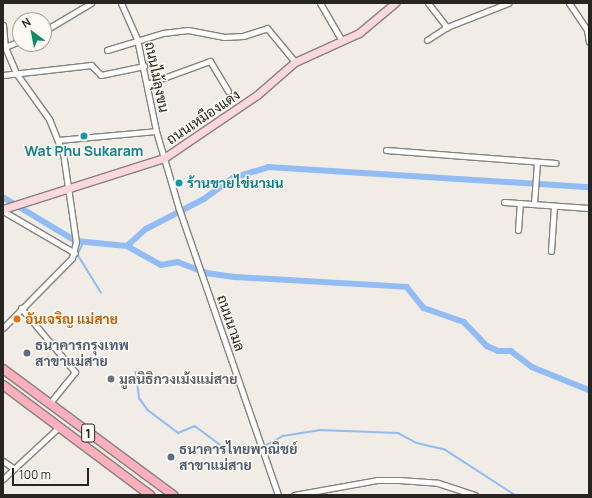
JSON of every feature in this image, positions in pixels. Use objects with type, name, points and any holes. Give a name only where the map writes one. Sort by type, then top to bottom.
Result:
[{"type":"main road","name":"1","points":[[3,369],[173,495]]},
{"type":"main road","name":"1","points":[[3,385],[150,495]]},
{"type":"main road","points":[[42,413],[49,404]]},
{"type":"main road","points":[[59,427],[67,417]]},
{"type":"street","points":[[52,26],[91,3]]},
{"type":"street","name":"ถนนไม้ลุงขน","points":[[121,3],[137,39],[144,66],[156,131],[164,158]]},
{"type":"street","points":[[320,3],[342,41]]},
{"type":"street","name":"ถนนเหมืองแดง","points":[[3,210],[17,204],[164,158],[257,95],[295,62],[342,41],[378,19],[395,3]]},
{"type":"street","points":[[428,3],[447,27]]},
{"type":"street","points":[[427,40],[447,27],[508,3]]},
{"type":"street","points":[[569,3],[588,30],[589,42]]},
{"type":"street","points":[[3,25],[5,46],[16,73],[49,119],[58,140],[69,188],[75,248],[3,328]]},
{"type":"street","points":[[107,50],[137,39],[188,30],[224,37],[243,36],[267,28],[295,62]]},
{"type":"street","points":[[5,46],[12,44]]},
{"type":"street","points":[[147,84],[210,61],[228,91]]},
{"type":"street","points":[[3,75],[91,65],[101,75],[144,66]]},
{"type":"street","points":[[58,140],[156,131]]},
{"type":"street","points":[[386,150],[556,163]]},
{"type":"street","name":"ถนนนามล","points":[[164,158],[179,211],[200,274],[278,495]]},
{"type":"street","points":[[534,204],[537,162]]},
{"type":"street","points":[[504,202],[589,208]]},
{"type":"street","points":[[518,230],[520,203]]},
{"type":"street","points":[[551,250],[554,206]]},
{"type":"street","points":[[3,210],[75,248]]},
{"type":"street","points":[[20,308],[75,372],[49,404]]},
{"type":"street","points":[[3,479],[13,468],[59,427]]},
{"type":"street","points":[[3,461],[13,468]]},
{"type":"street","points":[[294,495],[392,480],[438,483],[475,495]]},
{"type":"waterway","points":[[127,246],[146,229],[204,199],[233,178],[268,167],[589,187]]},
{"type":"waterway","points":[[3,197],[76,241],[127,246],[161,265],[178,262],[206,273],[236,277],[407,287],[424,308],[464,322],[487,346],[498,351],[511,351],[532,367],[589,390]]},
{"type":"waterway","points":[[84,242],[78,255],[101,292]]},
{"type":"waterway","points":[[136,372],[140,399],[148,410],[178,433],[195,426],[233,454],[259,448]]},
{"type":"waterway","points":[[263,447],[283,436],[319,430],[398,433],[417,443],[444,449],[515,495]]},
{"type":"place","name":"Wat Phu Sukaram","points":[[84,136]]},
{"type":"place","name":"ร้านขายไข่นามน","points":[[179,183]]},
{"type":"place","name":"อันเจริญ แม่สาย","points":[[17,319]]},
{"type":"place","name":"ธนาคารกรุงเทพ สาขาแม่สาย","points":[[27,353]]},
{"type":"place","name":"มูลนิธิกวงเม้งแม่สาย","points":[[111,379]]},
{"type":"place","name":"ธนาคารไทยพาณิชย์ สาขาแม่สาย","points":[[171,457]]}]
